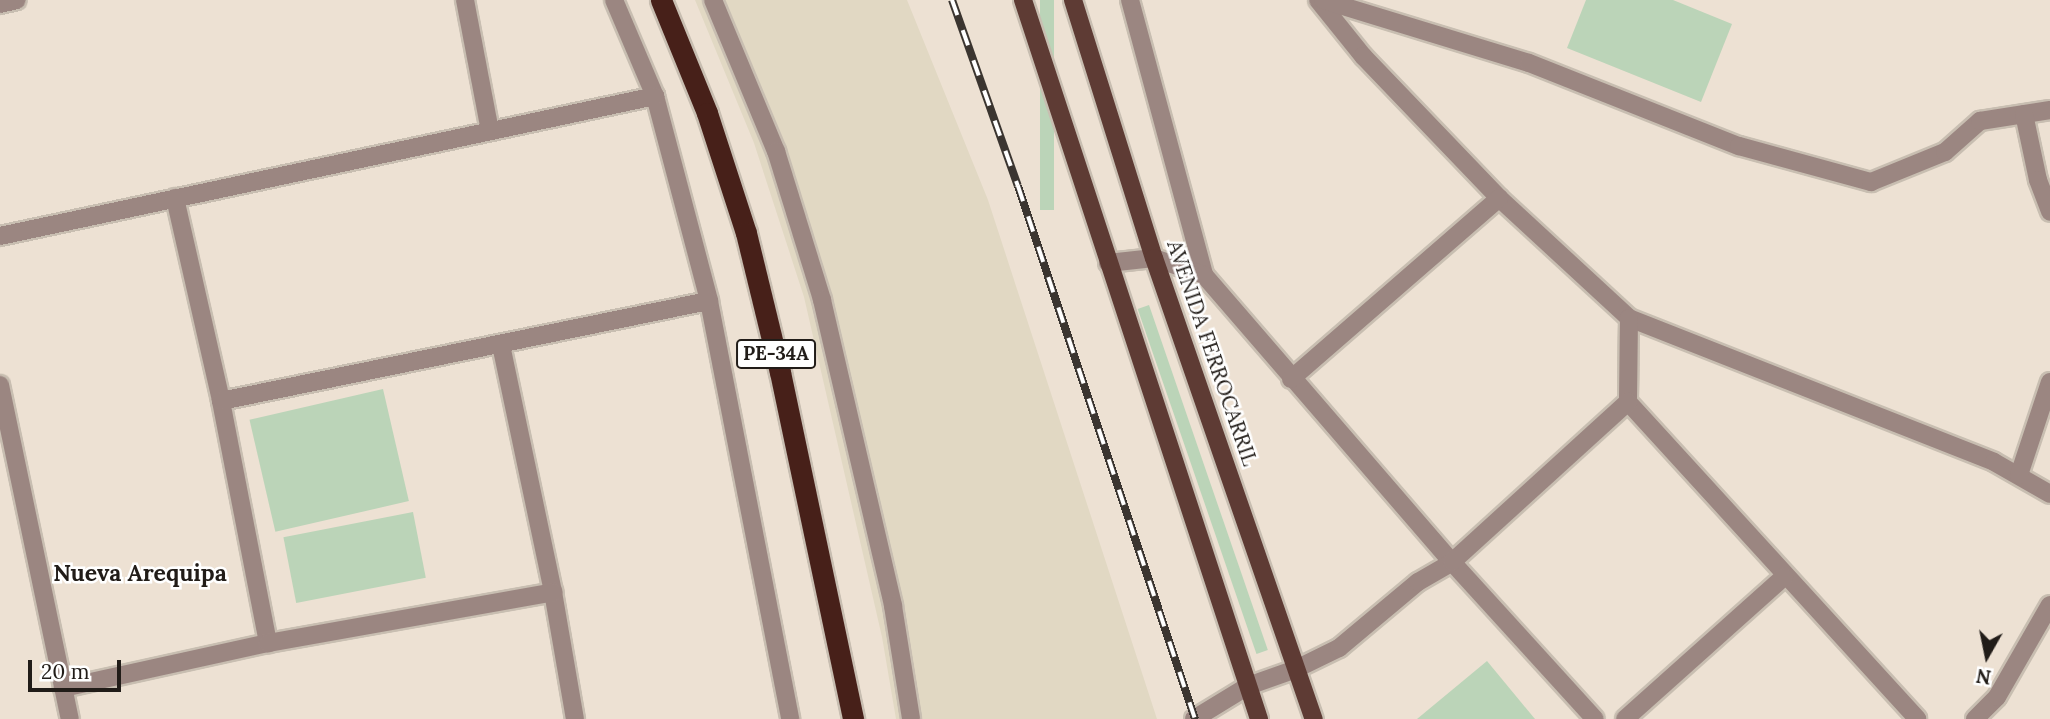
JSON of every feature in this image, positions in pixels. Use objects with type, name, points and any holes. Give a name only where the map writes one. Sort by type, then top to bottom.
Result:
[{"type":"highway","name":"PE-34A","points":[[662,0],[707,113],[746,233],[780,372],[853,719]]},
{"type":"main road","points":[[1023,0],[1259,719]]},
{"type":"main road","name":"AVENIDA FERROCARRIL","points":[[1073,0],[1154,258],[1314,719]]},
{"type":"street","points":[[0,4],[16,0]]},
{"type":"street","points":[[465,0],[490,131]]},
{"type":"street","points":[[614,0],[656,96],[709,301],[790,719]]},
{"type":"street","points":[[713,0],[776,151],[822,300],[893,606],[911,719]]},
{"type":"street","points":[[1130,0],[1203,275],[1452,562],[1595,719]]},
{"type":"street","points":[[1320,0],[1529,63],[1739,146],[1871,182],[1945,152],[1980,121],[2050,110]]},
{"type":"street","points":[[1320,0],[1363,56],[1499,198],[1629,318],[1994,462],[2050,494]]},
{"type":"street","points":[[0,236],[656,96]]},
{"type":"street","points":[[2024,114],[2038,180],[2050,212]]},
{"type":"street","points":[[175,198],[221,401],[268,643]]},
{"type":"street","points":[[1291,379],[1499,198]]},
{"type":"street","points":[[1108,263],[1154,258],[1203,275]]},
{"type":"street","points":[[221,401],[709,301]]},
{"type":"street","points":[[1629,318],[1628,402],[1917,719]]},
{"type":"street","points":[[501,345],[554,592],[575,719]]},
{"type":"street","points":[[2019,475],[2050,382]]},
{"type":"street","points":[[0,385],[70,719]]},
{"type":"street","points":[[1194,719],[1248,687],[1296,669],[1339,648],[1418,582],[1452,562],[1628,402]]},
{"type":"street","points":[[1625,719],[1784,576]]},
{"type":"street","points":[[63,688],[268,643],[554,592]]},
{"type":"street","points":[[1975,719],[1997,697],[2050,604]]},
{"type":"shaded area","points":[[695,0],[907,0],[988,200],[1157,719],[896,719],[882,637],[804,297],[754,143]]},
{"type":"green space","points":[[1040,0],[1054,0],[1054,210],[1040,210]]},
{"type":"green space","points":[[1586,0],[1673,0],[1732,24],[1701,102],[1567,48]]},
{"type":"green space","points":[[1149,305],[1268,650],[1256,654],[1138,309]]},
{"type":"green space","points":[[383,389],[409,501],[275,532],[250,420]]},
{"type":"green space","points":[[413,512],[426,578],[296,603],[283,537]]},
{"type":"green space","points":[[1487,661],[1535,719],[1417,719]]},
{"type":"railway","points":[[952,0],[1018,186],[1195,719]]},
{"type":"district","name":"Nueva Arequipa","points":[[140,573]]}]
